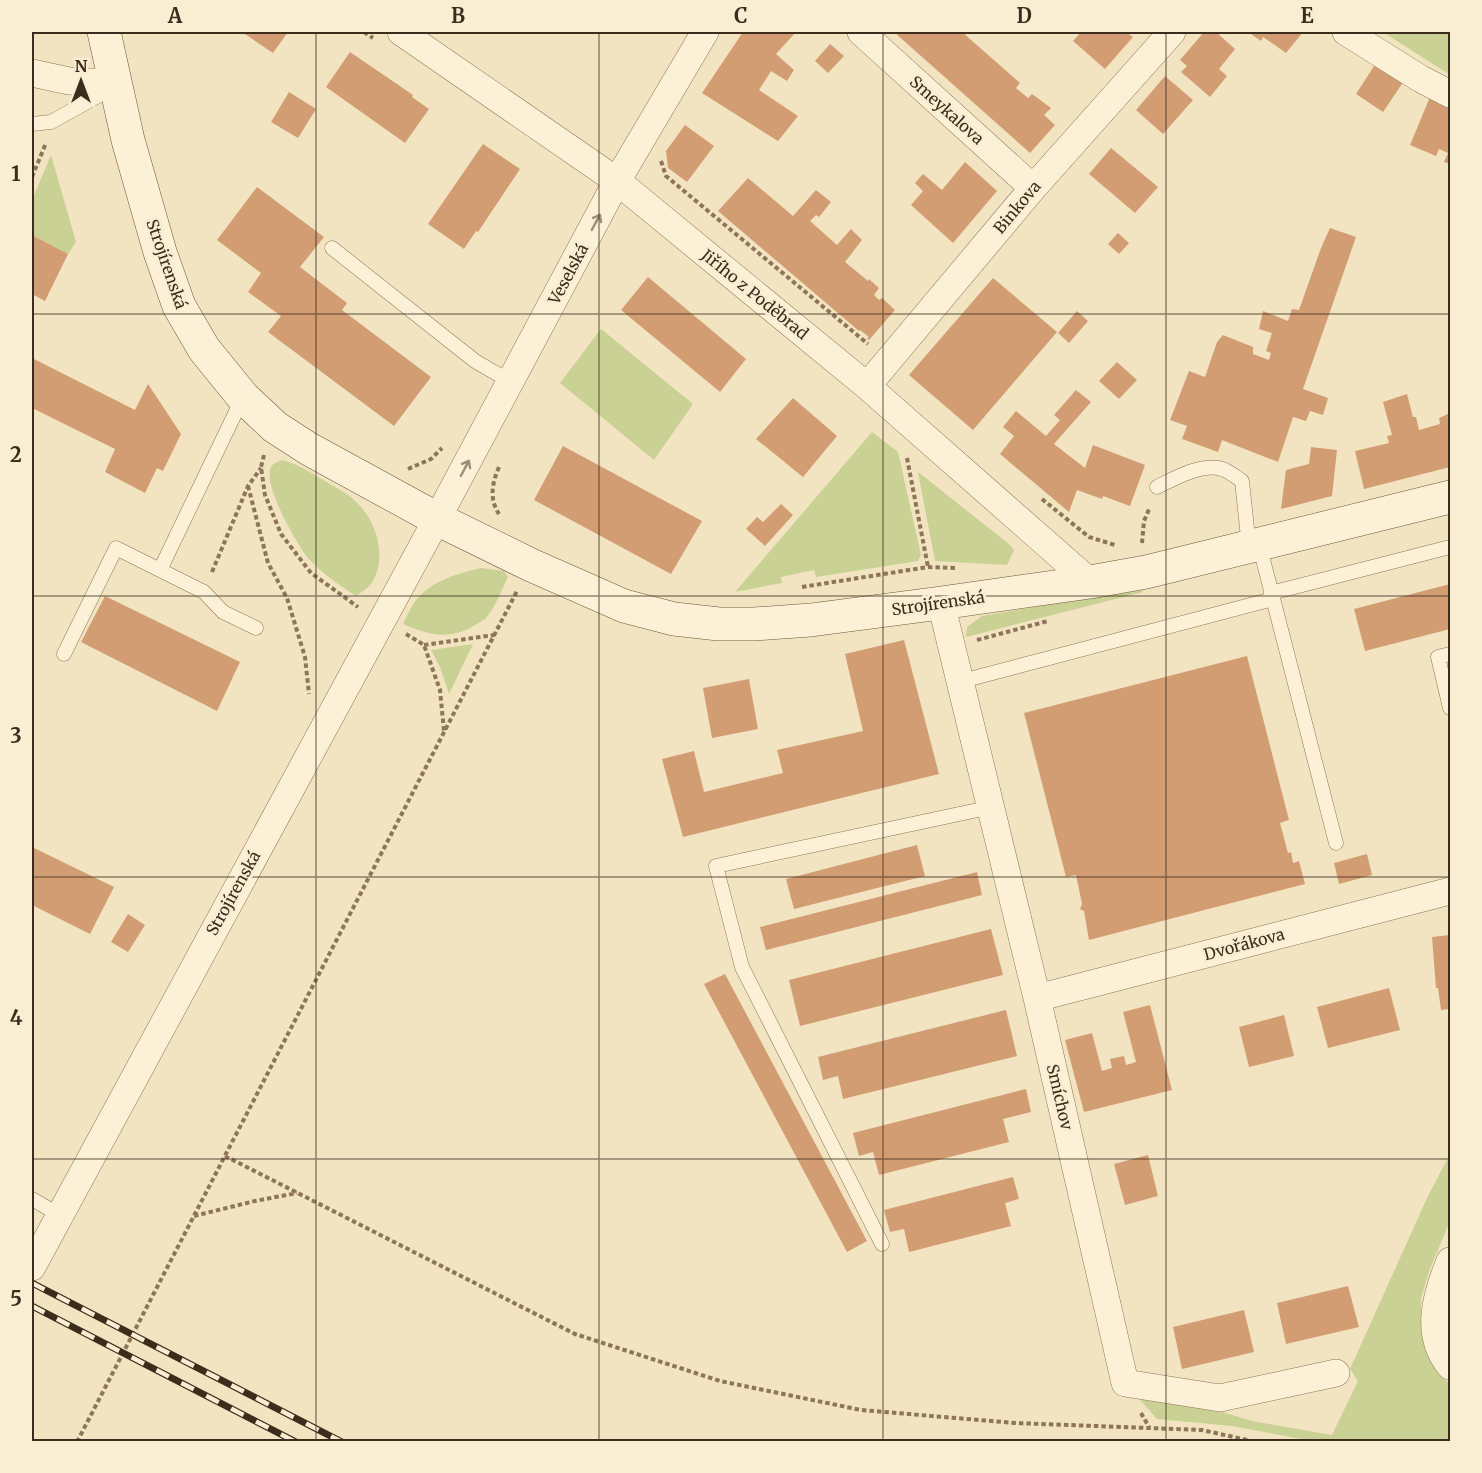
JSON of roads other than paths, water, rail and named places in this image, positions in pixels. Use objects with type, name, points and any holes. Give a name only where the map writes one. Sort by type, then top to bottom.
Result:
[{"type":"street","name":"Strojírenská","points":[[104,32],[114,83],[160,252],[179,306],[204,349],[243,397],[275,427],[309,449],[437,519],[531,565],[624,606],[674,619],[719,624],[754,624],[811,620],[941,603],[1146,572],[1450,497]]},
{"type":"street","name":"Jiřího z Poděbrad","points":[[400,32],[617,182],[867,386],[1090,582]]},
{"type":"street","name":"Veselská","points":[[437,519],[617,182],[705,32]]},
{"type":"street","name":"Smeykalova","points":[[861,32],[1033,188]]},
{"type":"street","name":"Binkova","points":[[867,386],[1033,188],[1172,32]]},
{"type":"street","points":[[1346,32],[1420,79],[1450,94]]},
{"type":"street","points":[[32,73],[69,81],[114,83]]},
{"type":"street","name":"Strojírenská","points":[[32,1267],[58,1214],[437,519]]},
{"type":"street","name":"Smíchov","points":[[941,603],[992,807],[1125,1383],[1220,1398],[1336,1373]]},
{"type":"street","name":"Dvořákova","points":[[1037,998],[1450,891]]},
{"type":"street","points":[[1450,1262],[1438,1289],[1434,1331],[1450,1366]]},
{"type":"lane","points":[[32,124],[51,122],[98,96],[114,83]]},
{"type":"lane","points":[[332,248],[475,361],[511,382]]},
{"type":"lane","points":[[160,570],[243,397]]},
{"type":"lane","points":[[1157,487],[1202,468],[1223,469],[1242,481],[1245,525],[1272,596],[1336,843]]},
{"type":"lane","points":[[962,681],[1450,547]]},
{"type":"lane","points":[[64,654],[116,548],[204,592],[222,612],[256,628]]},
{"type":"lane","points":[[1450,654],[1438,657],[1450,708]]},
{"type":"lane","points":[[882,1244],[742,967],[716,866],[992,807]]},
{"type":"lane","points":[[32,1199],[58,1214]]},
{"type":"railway","points":[[32,1283],[342,1442]]},
{"type":"railway","points":[[32,1306],[296,1442]]}]
